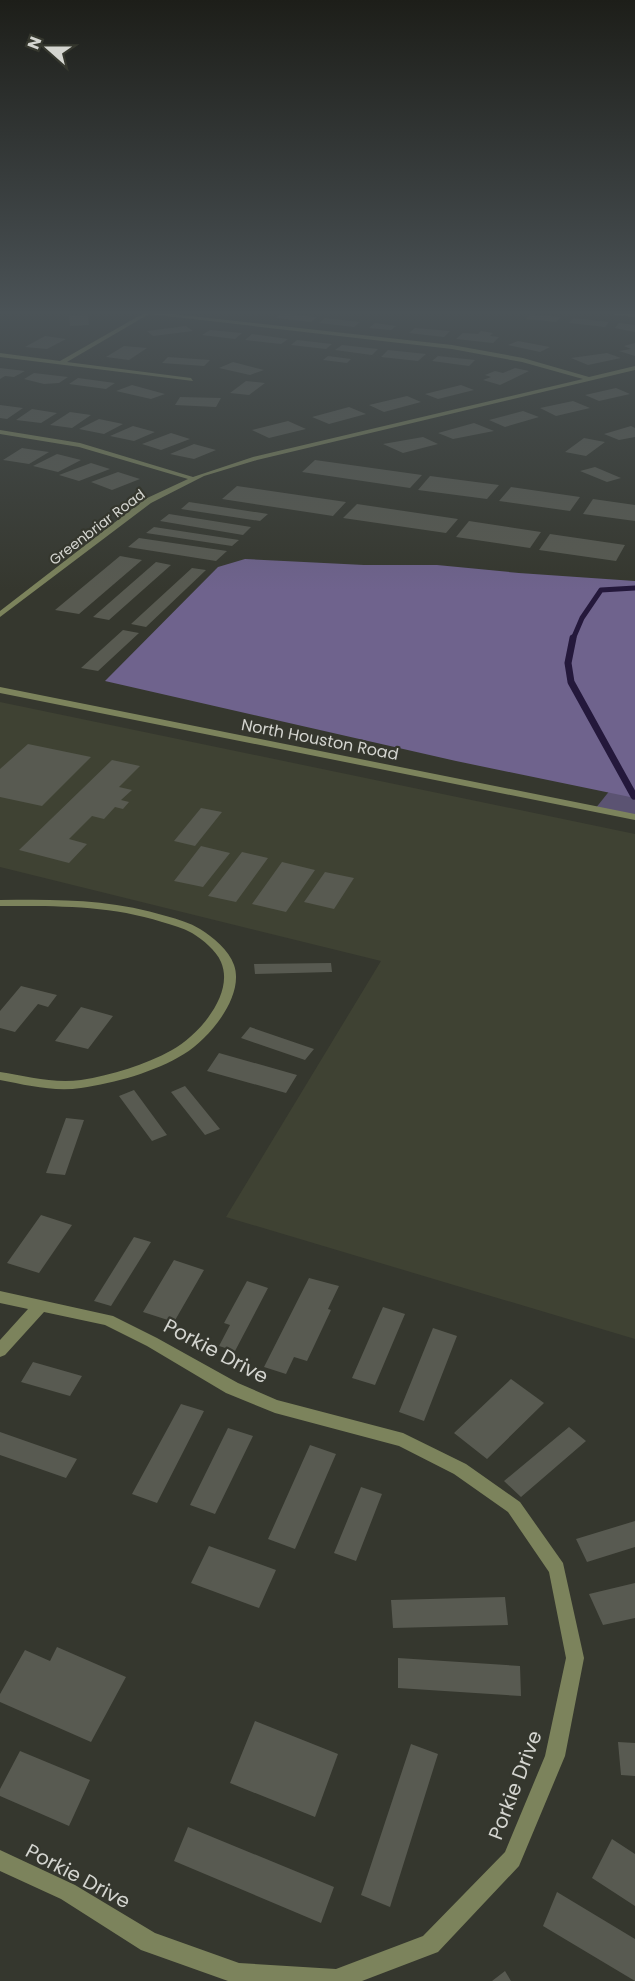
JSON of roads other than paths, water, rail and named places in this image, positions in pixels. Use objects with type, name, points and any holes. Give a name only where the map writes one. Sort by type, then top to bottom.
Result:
[{"type":"street","name":"Greenbriar Road","points":[[0,615],[129,514],[170,488],[255,458],[477,405]]},
{"type":"street","points":[[0,432],[80,445],[194,479]]},
{"type":"street","name":"North Houston Road","points":[[0,690],[635,817]]},
{"type":"street","points":[[0,903],[61,901],[107,904],[144,911],[195,930],[216,947],[229,967],[228,990],[216,1016],[197,1039],[178,1053],[131,1071],[79,1084],[36,1082],[0,1076]]},
{"type":"street","name":"Porkie Drive","points":[[0,1297],[108,1320],[152,1342],[232,1388],[275,1406],[403,1440],[460,1469],[514,1507],[557,1569],[575,1658],[555,1756],[512,1859],[429,1944],[336,1980],[239,1974],[149,1942],[68,1892],[0,1860]]},
{"type":"street","points":[[0,1351],[40,1306]]},
{"type":"waterway","points":[[573,639],[582,618],[601,590],[635,588]]},
{"type":"waterway","points":[[573,638],[568,663],[571,682],[634,796]]}]
